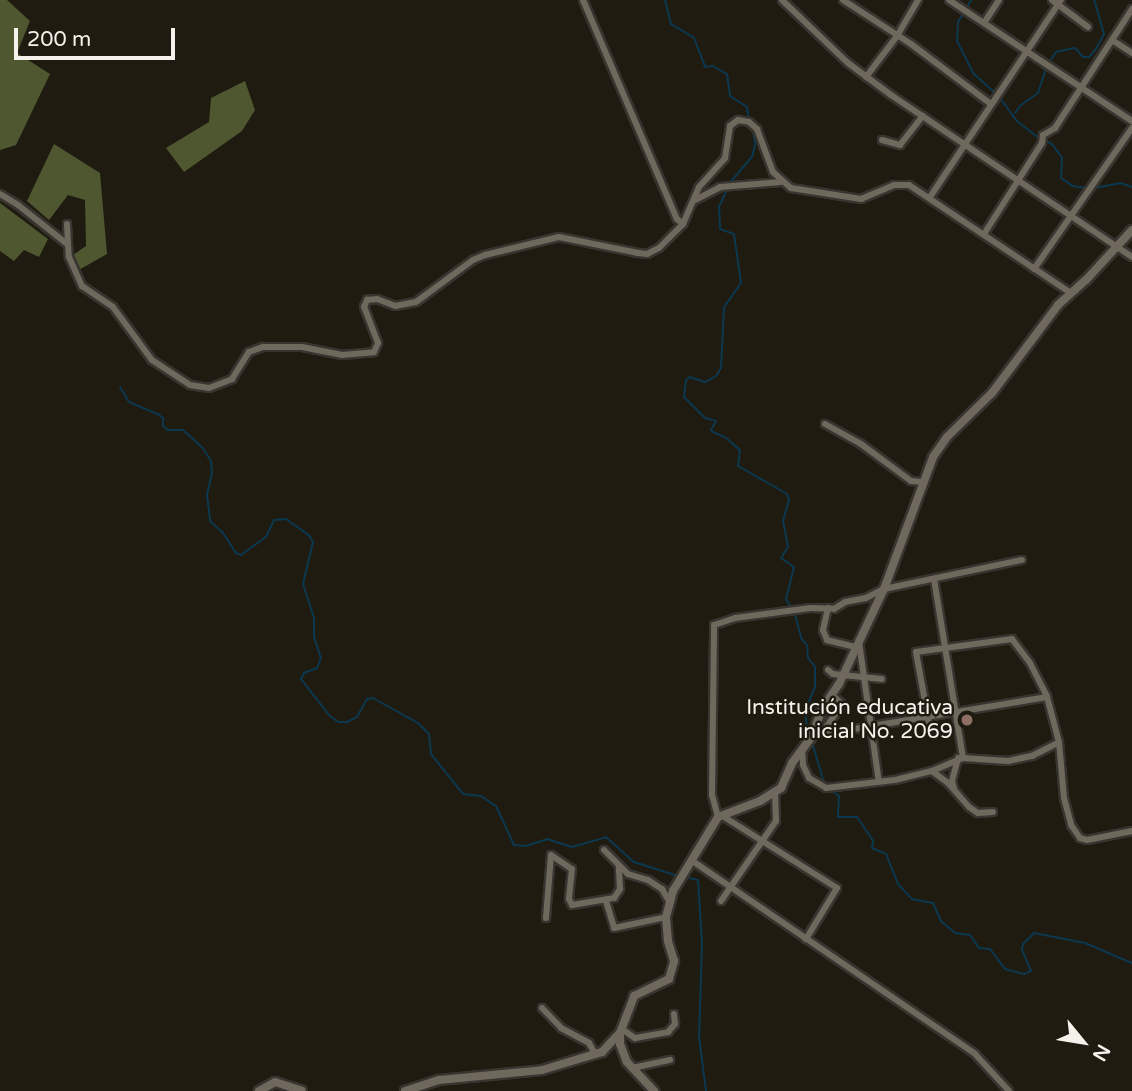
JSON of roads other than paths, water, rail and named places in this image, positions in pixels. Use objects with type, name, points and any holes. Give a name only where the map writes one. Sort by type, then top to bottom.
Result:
[{"type":"street","points":[[583,0],[677,219],[682,223]]},
{"type":"street","points":[[782,0],[866,77],[1132,257]]},
{"type":"street","points":[[843,0],[991,104]]},
{"type":"street","points":[[866,77],[897,36],[918,0]]},
{"type":"street","points":[[949,0],[1132,121]]},
{"type":"street","points":[[984,23],[999,0]]},
{"type":"street","points":[[930,197],[1027,52],[1057,2],[1088,27]]},
{"type":"street","points":[[984,234],[1019,181],[1044,135],[1055,128],[1132,9]]},
{"type":"street","points":[[1112,40],[1132,53]]},
{"type":"street","points":[[882,140],[900,145],[923,116]]},
{"type":"street","points":[[67,224],[67,244],[78,282],[113,307],[144,353],[190,385],[209,388],[232,379],[249,352],[263,347],[302,347],[342,355],[374,352],[379,343],[364,307],[367,300],[377,299],[395,306],[416,302],[485,255],[559,237],[620,251],[647,254],[669,240],[682,223],[699,187],[725,158],[730,126],[738,120],[749,122],[757,129],[768,163],[781,182],[796,190],[861,199],[904,184],[930,197],[1071,293]]},
{"type":"street","points":[[1034,269],[1131,129]]},
{"type":"street","points":[[693,201],[720,187],[781,182]]},
{"type":"street","points":[[0,194],[29,212],[67,244]]},
{"type":"street","points":[[721,901],[776,821],[775,794],[844,673],[884,589],[922,482],[938,449],[984,403],[1058,304],[1132,230]]},
{"type":"street","points":[[825,424],[861,444],[902,475],[922,482]]},
{"type":"street","points":[[806,939],[837,888],[764,840],[720,816],[712,795],[714,625],[735,618],[828,608],[866,598],[884,589],[1022,560]]},
{"type":"street","points":[[934,579],[961,749],[953,781],[955,790]]},
{"type":"street","points":[[828,608],[823,630],[827,640],[858,644]]},
{"type":"street","points":[[930,729],[916,652],[1012,639],[1030,663],[1047,697],[1059,742],[1064,798],[1071,825],[1080,838],[1087,840],[1132,831]]},
{"type":"street","points":[[858,644],[879,782]]},
{"type":"street","points":[[828,670],[833,674],[844,673],[862,678],[882,679]]},
{"type":"street","points":[[832,695],[842,705],[827,726],[828,732],[1047,697]]},
{"type":"street","points":[[802,749],[803,765],[809,778],[824,788],[879,782],[932,771],[960,760],[1008,761],[1032,757],[1059,742]]},
{"type":"street","points":[[932,771],[955,790],[963,803],[978,813],[993,811]]},
{"type":"street","points":[[654,1091],[632,1068],[622,1051],[621,1031],[625,1013],[634,996],[666,982],[673,973],[674,961],[668,942],[666,917],[669,901],[691,860],[720,816],[775,794]]},
{"type":"street","points":[[604,850],[628,874],[655,883],[669,901]]},
{"type":"street","points":[[546,918],[551,855],[572,869],[570,903],[606,901],[619,892],[619,867]]},
{"type":"street","points":[[691,860],[975,1054],[1009,1091]]},
{"type":"street","points":[[606,901],[614,928],[666,917]]},
{"type":"street","points":[[542,1008],[561,1028],[589,1043],[595,1054]]},
{"type":"street","points":[[621,1031],[635,1038],[668,1032],[675,1024],[674,1014]]},
{"type":"street","points":[[405,1091],[439,1080],[542,1070],[595,1054],[612,1045],[621,1031]]},
{"type":"street","points":[[632,1068],[670,1060]]},
{"type":"street","points":[[259,1091],[275,1082],[302,1091]]},
{"type":"waterway","points":[[665,0],[671,24],[694,38],[705,67],[713,66],[727,74],[730,96],[747,107],[749,121]]},
{"type":"waterway","points":[[967,8],[971,0]]},
{"type":"waterway","points":[[1048,64],[1056,52],[1075,48],[1083,57],[1089,57],[1096,49],[1104,34],[1094,0]]},
{"type":"waterway","points":[[964,13],[958,22],[957,41],[974,74],[996,94]]},
{"type":"waterway","points":[[1015,113],[1038,93],[1046,69]]},
{"type":"waterway","points":[[1000,98],[1017,121],[1039,138]]},
{"type":"waterway","points":[[729,184],[752,157],[755,145],[753,129]]},
{"type":"waterway","points":[[1044,140],[1052,144],[1062,158],[1061,178],[1073,186],[1086,188]]},
{"type":"waterway","points":[[1095,188],[1120,183],[1132,187]]},
{"type":"waterway","points":[[727,189],[719,207],[720,229],[734,234],[741,283],[724,307],[721,368],[716,376],[705,382],[690,377],[686,380],[684,397],[705,418],[716,421],[711,430],[713,432],[725,437],[740,450],[738,466],[787,494],[789,500],[783,521],[788,547],[781,558],[794,567],[786,599],[791,607]]},
{"type":"waterway","points":[[120,387],[129,402],[159,415],[163,418],[163,426],[168,430],[183,430],[202,447],[211,461],[212,473],[207,495],[210,521],[223,533],[236,553],[241,555],[266,537],[274,520],[286,519],[309,535],[313,542],[303,584],[314,617],[314,637],[321,658],[317,668],[304,673],[301,679],[329,715],[338,722],[347,722],[357,717],[367,699],[373,698],[418,723],[429,734],[431,754],[463,794],[481,796],[496,806],[514,845],[526,846],[547,839],[572,847],[606,837],[634,862],[678,876]]},
{"type":"waterway","points":[[794,611],[801,638],[807,645],[808,658],[815,667],[815,687],[805,710],[808,738]]},
{"type":"waterway","points":[[812,742],[824,783]]},
{"type":"waterway","points":[[833,791],[839,796],[838,817],[857,817],[873,841],[872,848],[886,854],[898,884],[912,899],[933,903],[941,921],[955,933],[970,935],[979,948],[990,949],[1005,969],[1024,974],[1031,971],[1022,950],[1023,944],[1034,933],[1085,943],[1132,963]]},
{"type":"waterway","points":[[684,877],[698,880],[702,943],[699,1037],[706,1091]]},
{"type":"place","name":"Institución educativa inicial No. 2069","points":[[967,720]]}]
